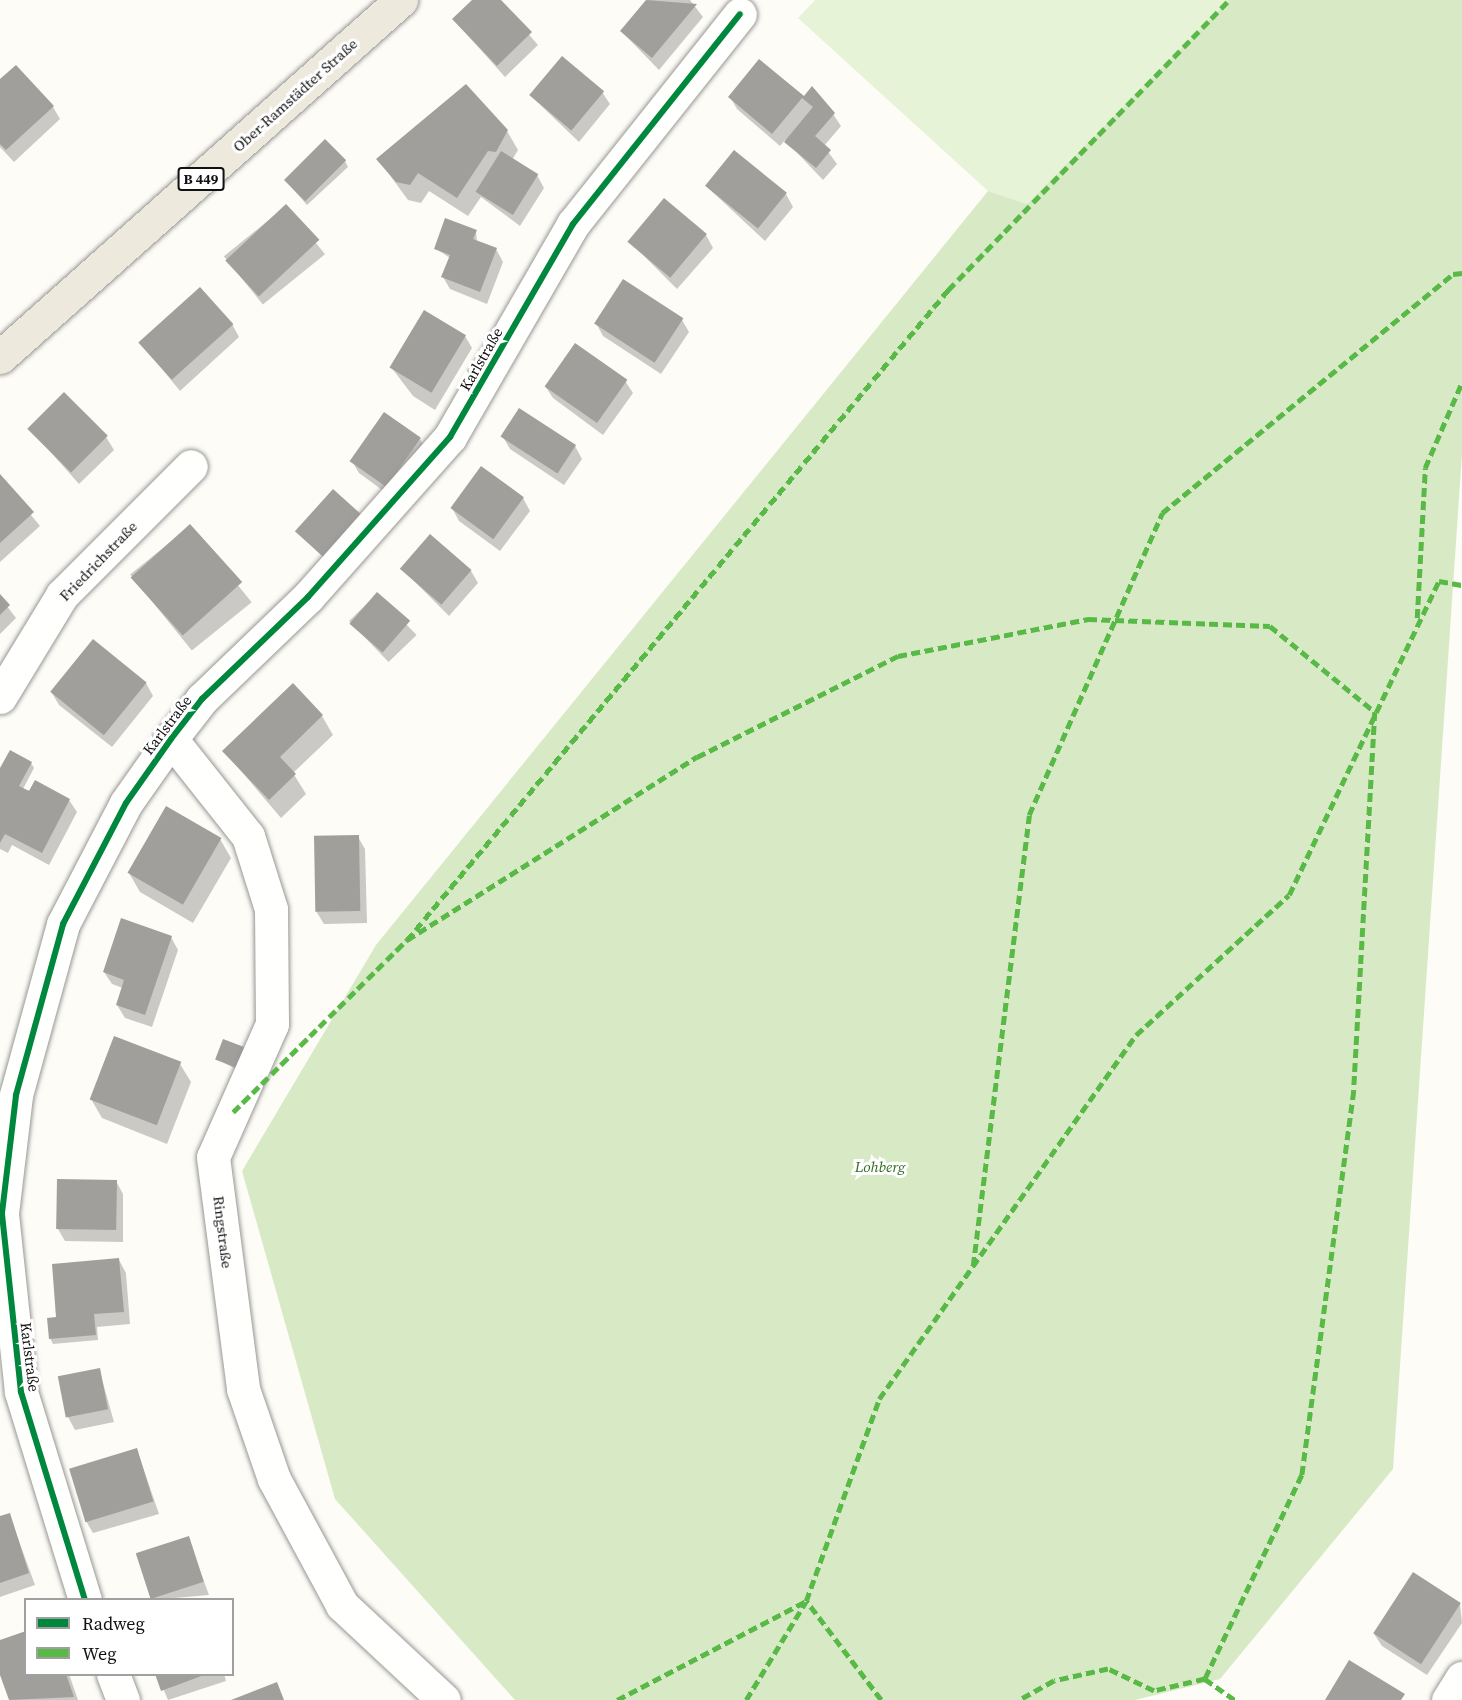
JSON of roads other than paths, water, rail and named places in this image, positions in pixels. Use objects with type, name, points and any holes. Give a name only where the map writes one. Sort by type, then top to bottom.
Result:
[{"type":"main road","name":"Ober-Ramstädter Straße","points":[[0,357],[401,0]]},
{"type":"street","name":"Karlstraße","points":[[85,1598],[21,1392],[2,1213],[16,1095],[63,924],[126,803],[171,740],[202,699],[308,597],[450,437],[573,224],[740,14]]},
{"type":"street","name":"Friedrichstraße","points":[[0,697],[62,595],[191,466]]},
{"type":"street","name":"Ringstraße","points":[[171,740],[248,836],[271,909],[272,1024],[213,1157],[243,1389],[274,1479],[342,1605],[444,1700]]},
{"type":"street","points":[[114,1676],[123,1700]]},
{"type":"street","points":[[1448,1700],[1462,1678]]},
{"type":"park label","name":"Lohberg","points":[[880,1167]]}]
